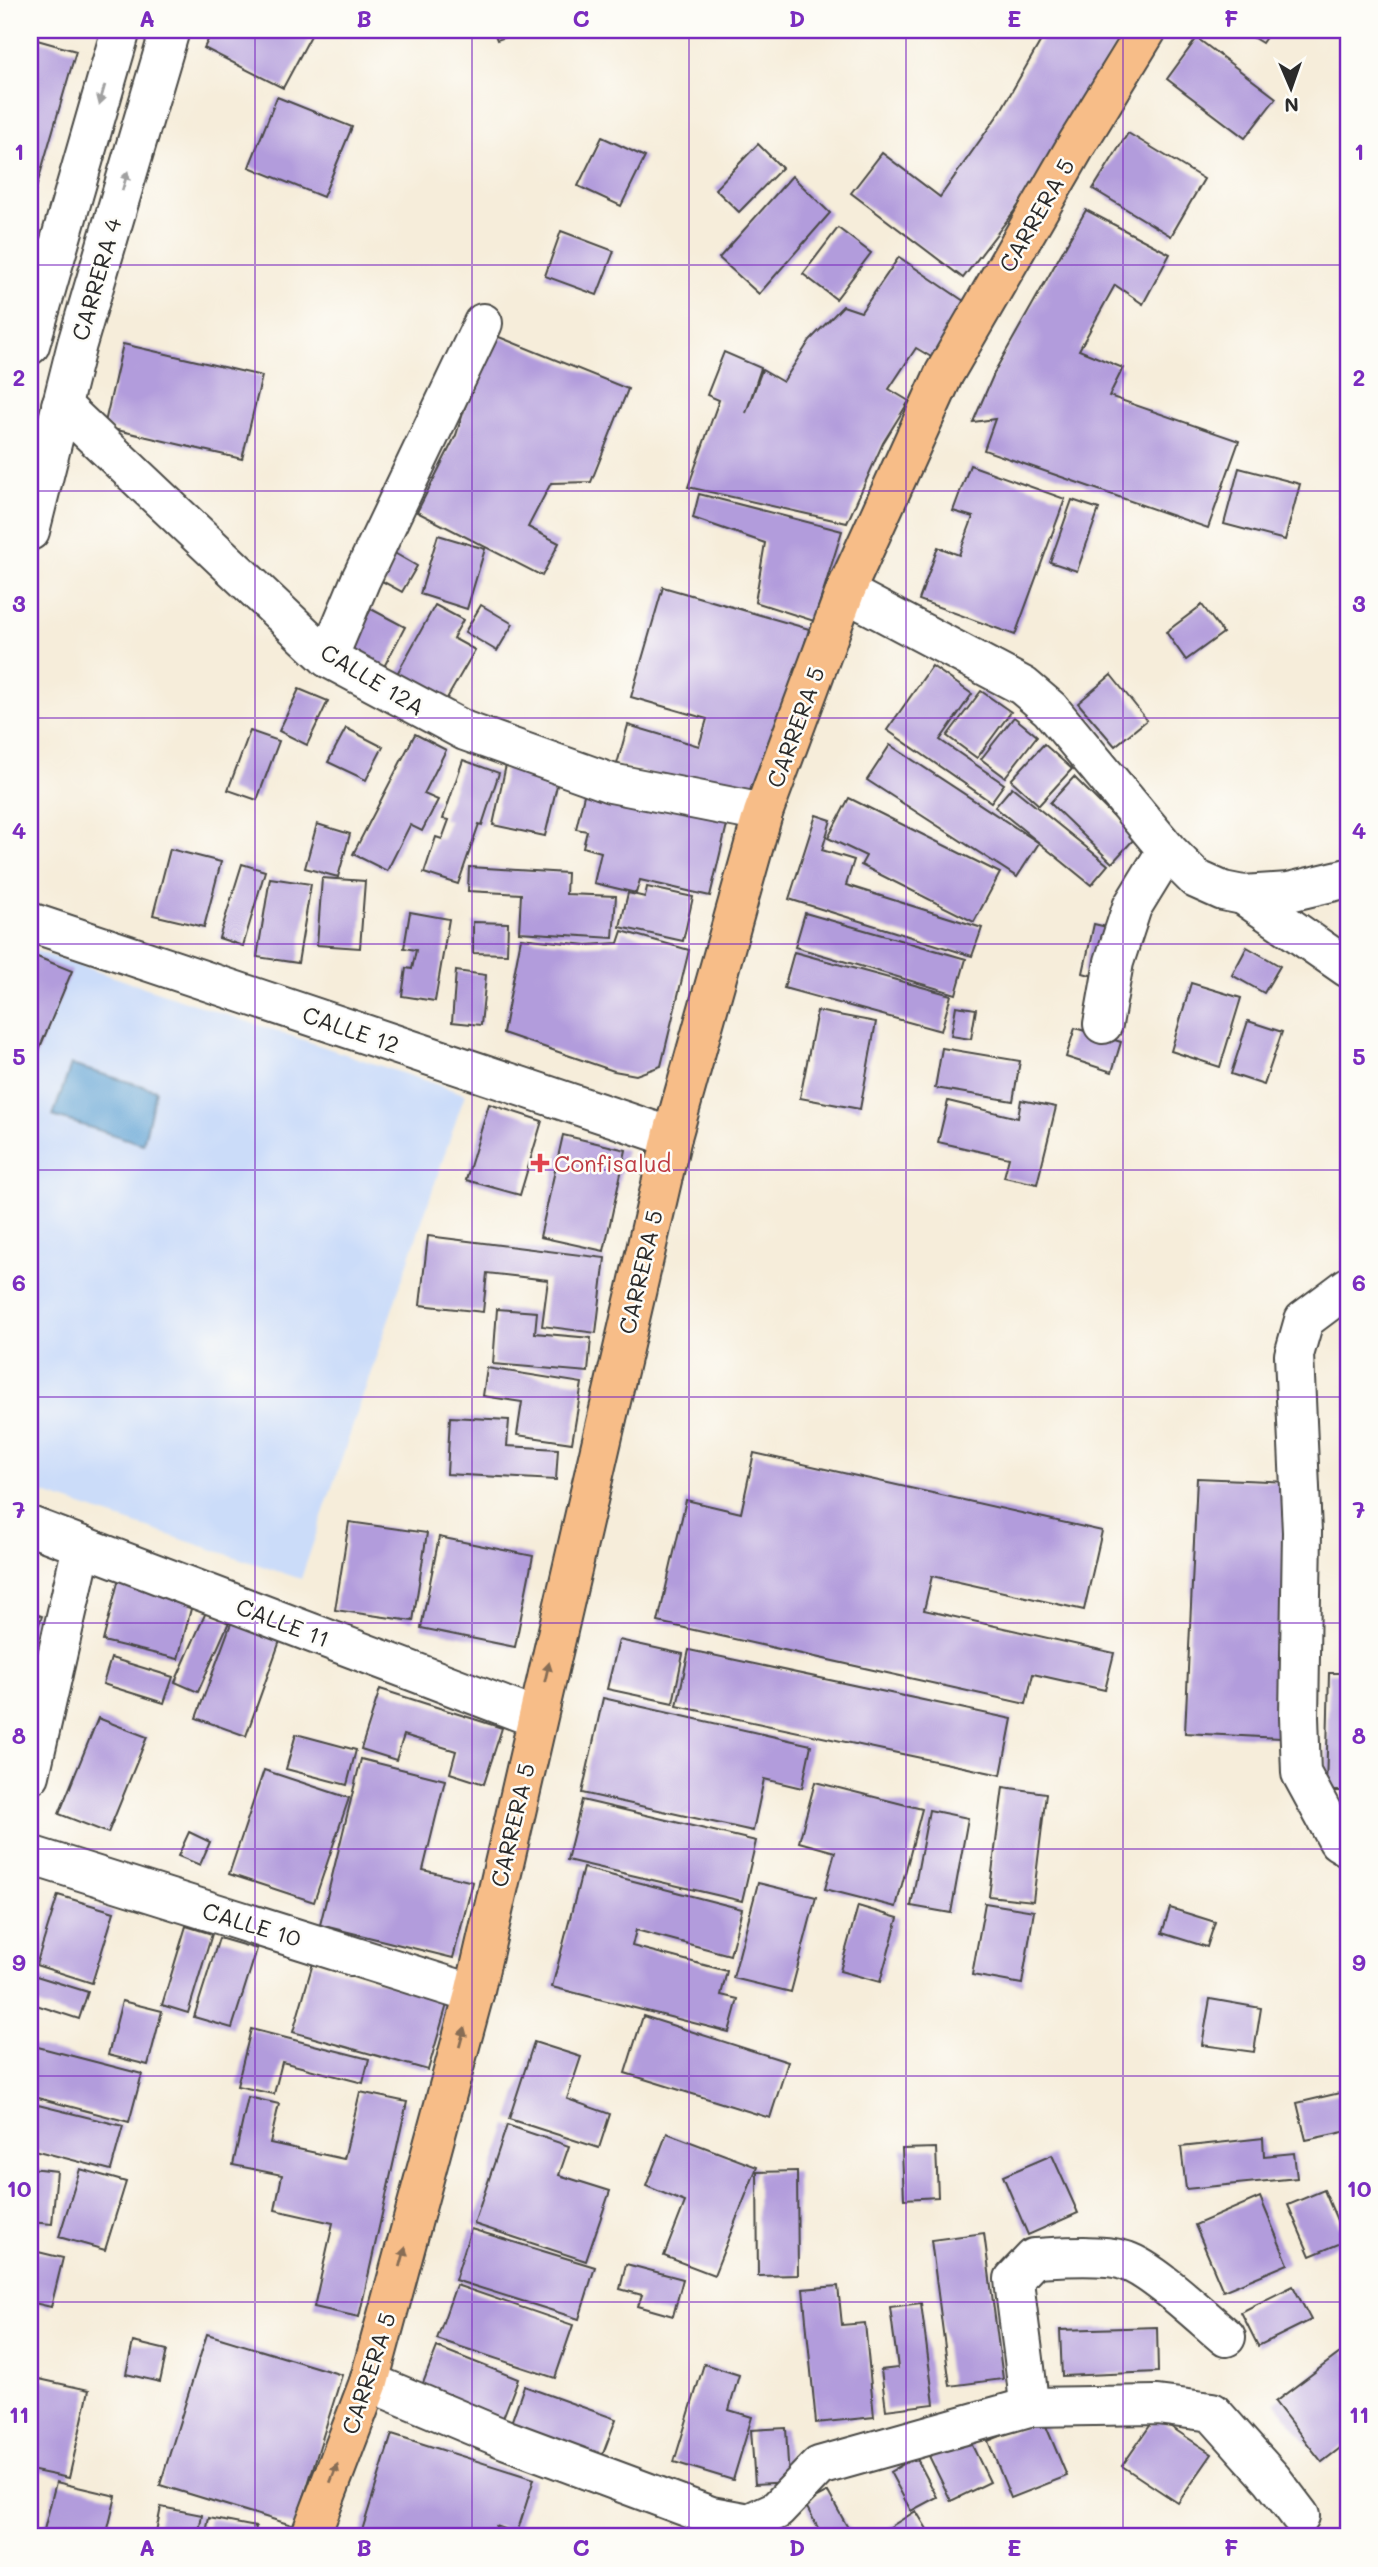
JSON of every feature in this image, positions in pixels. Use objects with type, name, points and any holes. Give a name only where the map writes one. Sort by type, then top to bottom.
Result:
[{"type":"main road","name":"CARRERA 5","points":[[310,2537],[369,2382],[474,1994],[672,1137],[763,813],[845,592],[944,374],[1077,144],[1147,30]]},
{"type":"street","name":"CARRERA 4","points":[[30,345],[121,30]]},
{"type":"street","name":"CARRERA 4","points":[[30,531],[77,344],[170,30]]},
{"type":"street","points":[[328,658],[361,579],[483,323]]},
{"type":"street","name":"CALLE 12A","points":[[61,405],[328,658],[465,731],[611,783],[763,813]]},
{"type":"street","points":[[845,592],[1023,686],[1050,709],[1167,849],[1196,879],[1223,891],[1243,895],[1289,892],[1348,878]]},
{"type":"street","points":[[1103,1024],[1114,961],[1132,907],[1167,849]]},
{"type":"street","points":[[1243,895],[1348,968]]},
{"type":"street","name":"CALLE 12","points":[[30,922],[672,1137]]},
{"type":"street","points":[[1348,1287],[1304,1320],[1294,1355],[1302,1532],[1299,1717],[1301,1773],[1338,1841],[1348,1847]]},
{"type":"street","name":"CALLE 11","points":[[30,1526],[536,1718]]},
{"type":"street","points":[[30,1775],[82,1546]]},
{"type":"street","name":"CALLE 10","points":[[30,1855],[474,1994]]},
{"type":"street","points":[[1029,2407],[1026,2362],[1014,2279],[1034,2258],[1076,2256],[1126,2260],[1154,2278],[1226,2337]]},
{"type":"street","points":[[369,2382],[507,2440],[752,2530],[778,2510],[819,2466],[1029,2407],[1157,2405],[1212,2412],[1272,2479],[1300,2516]]},
{"type":"shaded area","points":[[30,949],[465,1094],[301,1579],[30,1489]]},
{"type":"water","points":[[71,1065],[156,1090],[143,1144],[53,1116]]},
{"type":"building","points":[[213,30],[314,30],[283,88],[204,48]]},
{"type":"building","points":[[493,30],[526,30],[497,40]]},
{"type":"building","points":[[1047,30],[1125,30],[1028,193],[963,278],[851,193],[882,153],[940,197],[1000,112]]},
{"type":"building","points":[[1241,30],[1271,30],[1262,43]]},
{"type":"building","points":[[30,38],[76,51],[30,209]]},
{"type":"building","points":[[1197,38],[1276,98],[1245,138],[1167,79]]},
{"type":"building","points":[[277,97],[352,127],[323,197],[249,167]]},
{"type":"building","points":[[1128,133],[1204,179],[1171,236],[1093,189]]},
{"type":"building","points":[[602,137],[645,157],[621,206],[578,186]]},
{"type":"building","points":[[758,144],[782,168],[739,212],[715,189]]},
{"type":"building","points":[[792,176],[830,213],[759,294],[719,258]]},
{"type":"building","points":[[1086,210],[1170,254],[1143,304],[1115,285],[1079,350],[1123,368],[1109,396],[1239,441],[1208,528],[984,450],[995,419],[973,422],[996,369]]},
{"type":"building","points":[[838,228],[871,253],[836,299],[803,274]]},
{"type":"building","points":[[561,231],[614,251],[597,295],[545,276]]},
{"type":"building","points":[[899,257],[974,308],[938,361],[916,348],[889,389],[909,401],[883,443],[847,523],[688,487],[719,400],[707,395],[724,352],[761,368],[746,413],[762,370],[783,382],[810,340],[843,306],[861,312]]},
{"type":"building","points":[[489,333],[628,389],[591,482],[551,483],[528,527],[559,543],[542,576],[417,512],[456,435]]},
{"type":"building","points":[[123,344],[262,376],[242,459],[104,427]]},
{"type":"building","points":[[970,465],[1065,499],[1015,635],[919,600],[938,547],[959,555],[973,517],[953,511]]},
{"type":"building","points":[[1239,468],[1300,484],[1285,540],[1224,524]]},
{"type":"building","points":[[699,494],[842,531],[814,621],[755,602],[765,543],[693,518]]},
{"type":"building","points":[[1072,500],[1099,509],[1077,571],[1050,562]]},
{"type":"building","points":[[438,535],[485,549],[467,609],[420,594]]},
{"type":"building","points":[[384,547],[417,566],[402,592],[369,574]]},
{"type":"building","points":[[663,587],[809,629],[759,804],[617,764],[628,725],[699,746],[707,719],[631,697]]},
{"type":"building","points":[[435,605],[463,620],[453,638],[475,650],[442,707],[393,681]]},
{"type":"building","points":[[481,605],[513,624],[497,651],[465,632]]},
{"type":"building","points":[[1202,605],[1223,633],[1186,660],[1166,632]]},
{"type":"building","points":[[371,609],[405,627],[377,680],[343,662]]},
{"type":"building","points":[[932,666],[972,694],[940,740],[1004,784],[991,802],[887,730]]},
{"type":"building","points":[[1111,675],[1147,720],[1115,746],[1078,703]]},
{"type":"building","points":[[299,689],[328,701],[307,745],[279,731]]},
{"type":"building","points":[[981,691],[1011,712],[977,758],[947,736]]},
{"type":"building","points":[[1014,717],[1037,736],[1005,777],[981,759]]},
{"type":"building","points":[[346,728],[383,747],[366,780],[328,762]]},
{"type":"building","points":[[250,731],[279,741],[257,800],[228,790]]},
{"type":"building","points":[[415,734],[446,750],[424,794],[438,800],[422,831],[410,825],[387,871],[353,854]]},
{"type":"building","points":[[1044,744],[1072,769],[1039,805],[1011,780]]},
{"type":"building","points":[[890,745],[1039,843],[1017,877],[867,780]]},
{"type":"building","points":[[463,760],[499,773],[458,884],[424,873],[436,837],[442,839],[449,820],[443,819]]},
{"type":"building","points":[[506,765],[559,777],[545,836],[493,825]]},
{"type":"building","points":[[1074,777],[1135,838],[1112,863],[1050,803]]},
{"type":"building","points":[[587,782],[729,816],[710,896],[640,880],[636,893],[594,883],[601,852],[583,847],[587,831],[576,829]]},
{"type":"building","points":[[1012,787],[1108,865],[1091,885],[995,807]]},
{"type":"building","points":[[849,798],[1000,873],[974,922],[861,865],[866,856],[828,838]]},
{"type":"building","points":[[816,815],[831,820],[822,850],[854,860],[846,885],[982,928],[972,956],[789,899]]},
{"type":"building","points":[[317,824],[350,834],[338,877],[305,868]]},
{"type":"building","points":[[170,849],[221,862],[204,927],[153,915]]},
{"type":"building","points":[[242,864],[265,871],[243,946],[219,938]]},
{"type":"building","points":[[469,867],[567,873],[566,894],[616,896],[613,938],[519,932],[521,894],[468,891]]},
{"type":"building","points":[[270,878],[311,884],[298,963],[257,957]]},
{"type":"building","points":[[322,878],[365,881],[360,948],[317,945]]},
{"type":"building","points":[[647,887],[693,897],[683,941],[620,927],[628,893],[645,897]]},
{"type":"building","points":[[410,912],[449,919],[435,1001],[402,996],[406,968],[412,969],[416,950],[404,948]]},
{"type":"building","points":[[805,913],[966,959],[956,994],[795,947]]},
{"type":"building","points":[[473,922],[508,923],[507,954],[473,953]]},
{"type":"building","points":[[1094,924],[1115,929],[1104,979],[1083,973]]},
{"type":"building","points":[[622,931],[689,950],[661,1066],[636,1075],[614,1071],[503,1033],[521,938],[587,945],[618,943]]},
{"type":"building","points":[[1247,947],[1280,966],[1264,993],[1232,975]]},
{"type":"building","points":[[794,952],[951,995],[941,1031],[784,988]]},
{"type":"building","points":[[30,954],[72,971],[30,1071]]},
{"type":"building","points":[[456,971],[486,975],[481,1025],[452,1022]]},
{"type":"building","points":[[1191,983],[1241,998],[1220,1067],[1171,1051]]},
{"type":"building","points":[[956,1006],[976,1009],[971,1039],[951,1036]]},
{"type":"building","points":[[817,1011],[876,1022],[860,1109],[800,1098]]},
{"type":"building","points":[[1248,1021],[1282,1032],[1264,1085],[1231,1074]]},
{"type":"building","points":[[1075,1028],[1121,1042],[1112,1072],[1066,1057]]},
{"type":"building","points":[[942,1048],[1020,1061],[1013,1101],[935,1088]]},
{"type":"building","points":[[1021,1100],[1056,1107],[1037,1184],[1004,1177],[1009,1158],[938,1142],[948,1101],[1018,1118]]},
{"type":"building","points":[[489,1104],[542,1121],[520,1195],[466,1180]]},
{"type":"building","points":[[563,1135],[626,1150],[604,1251],[540,1237]]},
{"type":"building","points":[[428,1236],[605,1258],[596,1333],[542,1326],[548,1280],[487,1273],[483,1312],[420,1305]]},
{"type":"building","points":[[497,1309],[537,1312],[535,1333],[591,1338],[588,1372],[493,1364]]},
{"type":"building","points":[[487,1368],[582,1383],[572,1443],[517,1435],[522,1402],[483,1396]]},
{"type":"building","points":[[450,1417],[509,1420],[507,1446],[558,1449],[556,1480],[447,1474]]},
{"type":"building","points":[[754,1453],[1102,1531],[1084,1610],[932,1576],[924,1610],[1114,1653],[1105,1690],[1033,1674],[1026,1704],[658,1622],[686,1500],[741,1513]]},
{"type":"building","points":[[1197,1478],[1289,1482],[1281,1738],[1185,1733]]},
{"type":"building","points":[[349,1522],[427,1533],[413,1621],[335,1610]]},
{"type":"building","points":[[439,1537],[533,1556],[515,1647],[421,1628]]},
{"type":"building","points":[[119,1578],[194,1597],[178,1659],[103,1641]]},
{"type":"building","points":[[30,1612],[42,1616],[30,1648]]},
{"type":"building","points":[[206,1612],[229,1622],[198,1692],[175,1682]]},
{"type":"building","points":[[233,1618],[282,1635],[246,1736],[196,1718]]},
{"type":"building","points":[[619,1640],[683,1654],[673,1703],[607,1689]]},
{"type":"building","points":[[689,1650],[1012,1719],[1001,1775],[677,1706]]},
{"type":"building","points":[[111,1658],[173,1677],[164,1703],[103,1684]]},
{"type":"building","points":[[1329,1673],[1348,1673],[1348,1791],[1326,1791]]},
{"type":"building","points":[[380,1689],[502,1728],[484,1784],[450,1773],[456,1751],[404,1735],[396,1760],[361,1749]]},
{"type":"building","points":[[603,1698],[811,1745],[802,1788],[764,1779],[753,1831],[582,1793]]},
{"type":"building","points":[[98,1718],[147,1737],[108,1833],[59,1814]]},
{"type":"building","points":[[296,1734],[356,1750],[347,1785],[286,1769]]},
{"type":"building","points":[[361,1759],[445,1780],[423,1870],[473,1882],[453,1958],[320,1925]]},
{"type":"building","points":[[264,1770],[349,1798],[314,1902],[229,1874]]},
{"type":"building","points":[[815,1782],[922,1809],[896,1907],[825,1889],[835,1852],[799,1842]]},
{"type":"building","points":[[1003,1787],[1046,1793],[1033,1901],[989,1896]]},
{"type":"building","points":[[582,1800],[756,1841],[742,1901],[567,1860]]},
{"type":"building","points":[[929,1810],[968,1818],[951,1913],[911,1906]]},
{"type":"building","points":[[189,1832],[210,1842],[200,1865],[178,1856]]},
{"type":"building","points":[[583,1868],[742,1909],[730,1955],[636,1930],[632,1946],[727,1971],[721,1995],[738,1999],[729,2032],[552,1987]]},
{"type":"building","points":[[758,1883],[816,1897],[791,1992],[733,1978]]},
{"type":"building","points":[[58,1895],[114,1912],[92,1983],[36,1965]]},
{"type":"building","points":[[985,1903],[1034,1911],[1022,1984],[972,1975]]},
{"type":"building","points":[[858,1906],[898,1918],[880,1982],[840,1971]]},
{"type":"building","points":[[1170,1908],[1215,1922],[1207,1947],[1162,1933]]},
{"type":"building","points":[[186,1926],[212,1934],[188,2013],[162,2005]]},
{"type":"building","points":[[219,1938],[257,1949],[232,2028],[194,2017]]},
{"type":"building","points":[[313,1963],[448,2001],[428,2070],[293,2032]]},
{"type":"building","points":[[33,1975],[88,1992],[79,2019],[30,2003]]},
{"type":"building","points":[[1210,1999],[1261,2008],[1254,2052],[1202,2045]]},
{"type":"building","points":[[122,2001],[162,2011],[148,2065],[108,2055]]},
{"type":"building","points":[[643,2016],[788,2062],[770,2118],[625,2073]]},
{"type":"building","points":[[251,2029],[369,2059],[363,2083],[282,2062],[274,2094],[237,2086]]},
{"type":"building","points":[[534,2042],[581,2057],[567,2099],[610,2114],[599,2148],[509,2119]]},
{"type":"building","points":[[30,2045],[142,2074],[129,2122],[30,2096]]},
{"type":"building","points":[[1348,2091],[1348,2131],[1306,2140],[1297,2103]]},
{"type":"building","points":[[360,2092],[407,2102],[359,2317],[314,2307],[333,2223],[275,2210],[282,2175],[233,2165],[248,2097],[279,2104],[270,2143],[344,2159]]},
{"type":"building","points":[[30,2103],[123,2126],[111,2170],[30,2149]]},
{"type":"building","points":[[507,2125],[569,2146],[559,2175],[610,2191],[586,2261],[474,2224]]},
{"type":"building","points":[[667,2133],[757,2167],[714,2275],[664,2256],[685,2202],[646,2186]]},
{"type":"building","points":[[1263,2138],[1264,2156],[1294,2153],[1297,2178],[1186,2189],[1181,2147]]},
{"type":"building","points":[[936,2148],[938,2197],[904,2199],[902,2149]]},
{"type":"building","points":[[1052,2155],[1078,2213],[1028,2235],[1003,2176]]},
{"type":"building","points":[[30,2168],[57,2171],[52,2224],[30,2222]]},
{"type":"building","points":[[80,2169],[126,2182],[105,2250],[59,2237]]},
{"type":"building","points":[[797,2171],[798,2275],[758,2276],[757,2172]]},
{"type":"building","points":[[1324,2190],[1346,2241],[1310,2256],[1288,2205]]},
{"type":"building","points":[[1260,2197],[1288,2264],[1223,2291],[1195,2225]]},
{"type":"building","points":[[471,2229],[595,2267],[579,2319],[455,2280]]},
{"type":"building","points":[[984,2233],[1003,2379],[950,2386],[931,2240]]},
{"type":"building","points":[[30,2250],[63,2258],[51,2307],[30,2302]]},
{"type":"building","points":[[626,2264],[683,2279],[673,2316],[638,2306],[642,2295],[620,2289]]},
{"type":"building","points":[[456,2285],[573,2325],[555,2378],[437,2339]]},
{"type":"building","points":[[838,2286],[842,2325],[865,2323],[874,2417],[816,2423],[803,2289]]},
{"type":"building","points":[[1293,2286],[1311,2320],[1258,2346],[1241,2312]]},
{"type":"building","points":[[921,2303],[934,2404],[886,2410],[881,2370],[898,2368],[890,2307]]},
{"type":"building","points":[[1157,2327],[1158,2372],[1062,2376],[1060,2330]]},
{"type":"building","points":[[207,2334],[342,2375],[295,2526],[160,2485]]},
{"type":"building","points":[[133,2342],[167,2350],[160,2382],[126,2374]]},
{"type":"building","points":[[437,2347],[518,2379],[501,2423],[420,2391]]},
{"type":"building","points":[[1344,2350],[1348,2356],[1348,2442],[1322,2462],[1275,2402]]},
{"type":"building","points":[[704,2364],[739,2375],[729,2410],[752,2417],[733,2480],[674,2462]]},
{"type":"building","points":[[30,2377],[89,2390],[69,2478],[30,2470]]},
{"type":"building","points":[[524,2386],[616,2419],[601,2459],[510,2426]]},
{"type":"building","points":[[1156,2417],[1212,2454],[1178,2503],[1122,2466]]},
{"type":"building","points":[[1043,2419],[1067,2476],[1011,2498],[988,2441]]},
{"type":"building","points":[[786,2428],[789,2482],[755,2484],[751,2430]]},
{"type":"building","points":[[392,2434],[534,2479],[517,2533],[496,2526],[492,2537],[360,2537]]},
{"type":"building","points":[[968,2437],[990,2482],[951,2501],[929,2456]]},
{"type":"building","points":[[916,2457],[937,2497],[911,2511],[890,2472]]},
{"type":"building","points":[[56,2482],[116,2496],[106,2537],[76,2537],[44,2530]]},
{"type":"building","points":[[828,2492],[853,2537],[823,2537],[805,2504]]},
{"type":"building","points":[[161,2507],[202,2515],[198,2537],[155,2537]]},
{"type":"building","points":[[916,2511],[930,2534],[924,2537],[896,2537],[890,2527]]},
{"type":"building","points":[[209,2518],[256,2527],[254,2537],[205,2537]]},
{"type":"place","name":"Confisalud","points":[[540,1163]]}]
